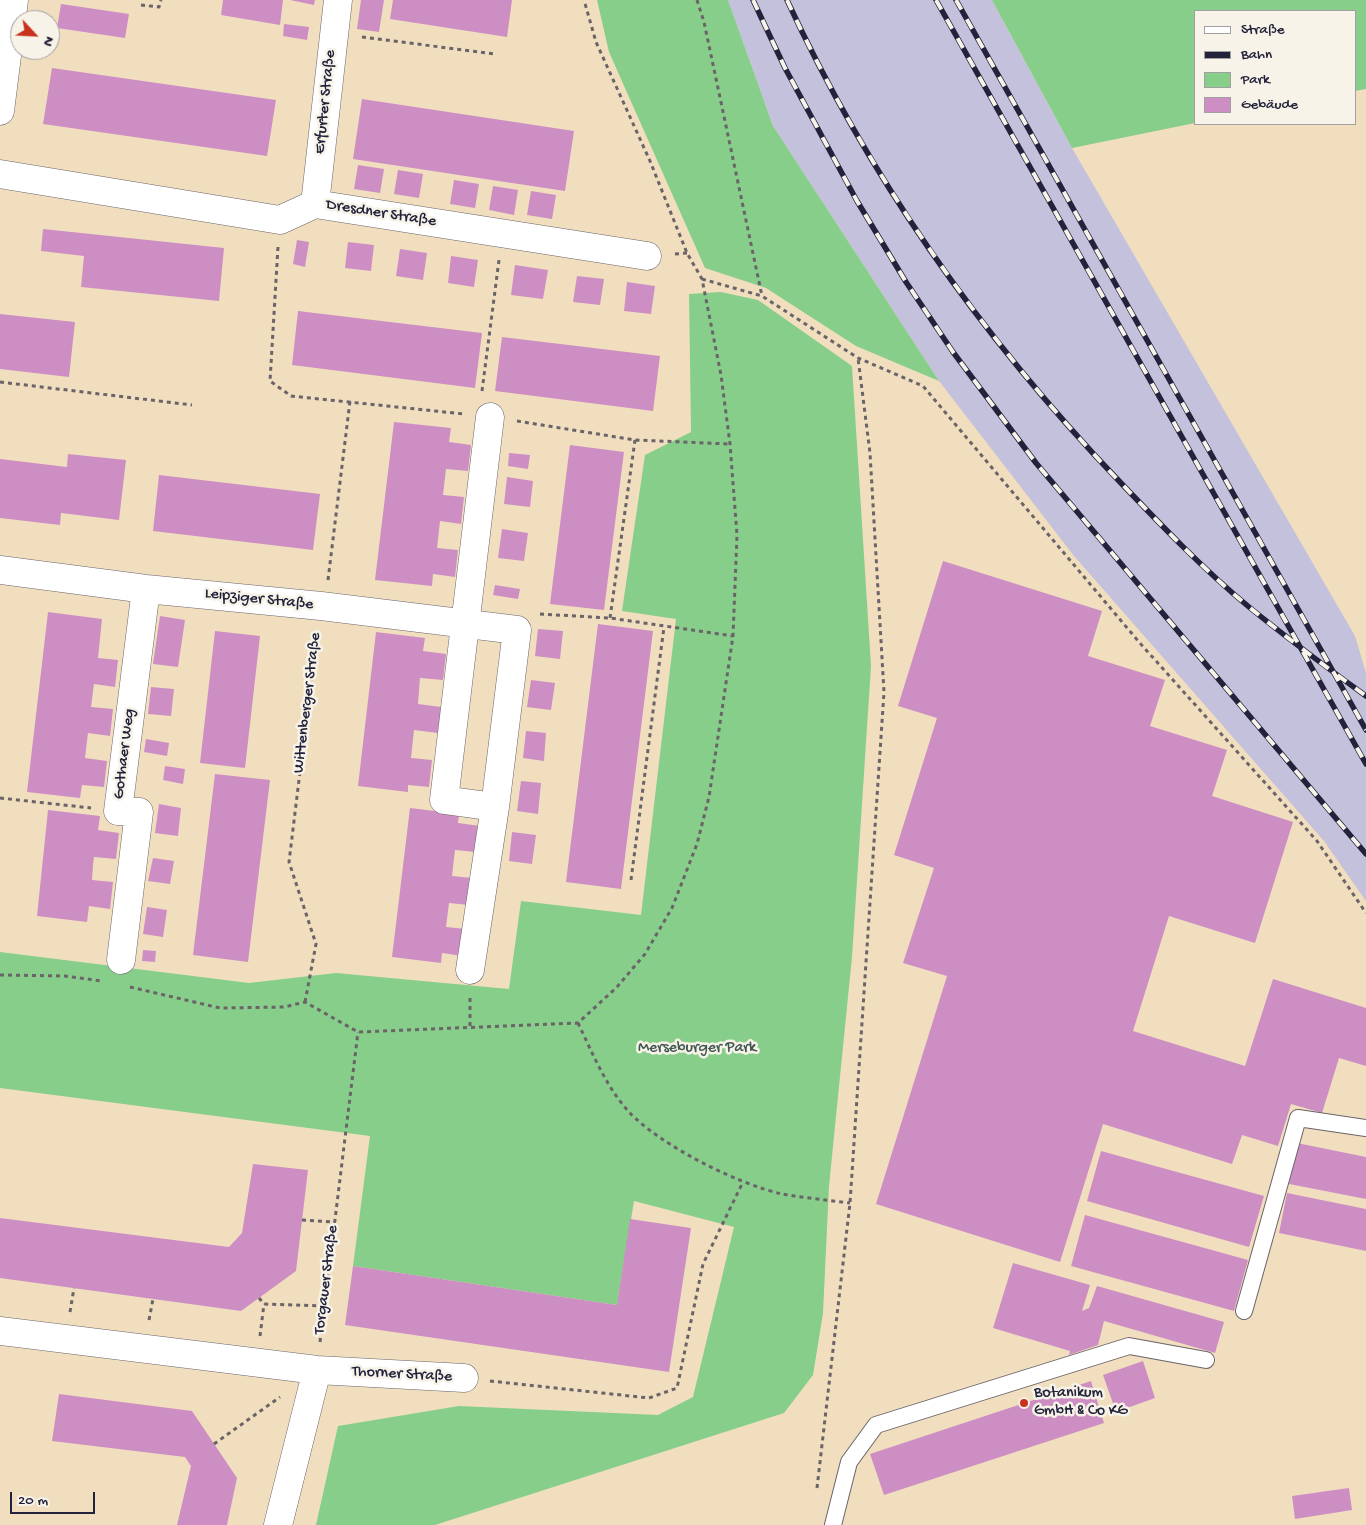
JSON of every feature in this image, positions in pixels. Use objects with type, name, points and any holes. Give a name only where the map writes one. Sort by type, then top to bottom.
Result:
[{"type":"street","points":[[0,112],[14,0]]},
{"type":"street","name":"Erfurter Straße","points":[[315,204],[338,0]]},
{"type":"street","points":[[0,174],[280,220]]},
{"type":"street","name":"Dresdner Straße","points":[[280,220],[315,204],[647,256]]},
{"type":"street","points":[[485,407],[465,624],[444,800],[495,807]]},
{"type":"street","name":"Leipziger Straße","points":[[0,570],[146,589],[321,606],[518,630]]},
{"type":"street","name":"Gothaer Weg","points":[[116,971],[139,812],[118,811],[146,589]]},
{"type":"street","points":[[470,970],[495,807],[518,630]]},
{"type":"street","name":"Thorner Straße","points":[[0,1331],[317,1370],[464,1378]]},
{"type":"street","points":[[278,1525],[317,1370]]},
{"type":"lane","points":[[1244,1311],[1298,1118],[1366,1128]]},
{"type":"lane","points":[[833,1525],[849,1462],[876,1425],[1129,1346],[1206,1360]]},
{"type":"path","points":[[141,5],[160,7],[161,0]]},
{"type":"path","points":[[128,986],[220,1008],[284,1007],[305,1002],[358,1032],[578,1023],[617,987],[645,954],[672,908],[697,844],[709,797],[733,636],[737,535],[730,444],[721,375],[702,280],[687,253],[650,161],[596,42],[584,0]]},
{"type":"path","points":[[697,0],[704,22],[762,296]]},
{"type":"path","points":[[334,33],[495,54]]},
{"type":"path","points":[[280,220],[270,381],[291,396]]},
{"type":"path","points":[[485,407],[502,233]]},
{"type":"path","points":[[702,280],[762,296],[858,358],[923,386],[1139,642],[1317,841],[1366,913]]},
{"type":"path","points":[[817,1490],[850,1203],[884,692],[870,453],[858,358]]},
{"type":"path","points":[[0,382],[192,405]]},
{"type":"path","name":"Wittenberger Straße","points":[[305,1002],[316,944],[289,862],[321,606],[327,590],[350,400]]},
{"type":"path","points":[[610,618],[636,440]]},
{"type":"path","points":[[518,630],[537,614],[610,618],[733,636]]},
{"type":"path","points":[[631,880],[664,626]]},
{"type":"path","points":[[0,798],[118,811]]},
{"type":"path","points":[[0,975],[65,976],[116,971]]},
{"type":"path","points":[[578,1023],[604,1075],[629,1112],[672,1145],[743,1182],[781,1194],[850,1203]]},
{"type":"path","name":"Torgauer Straße","points":[[317,1370],[358,1032]]},
{"type":"path","name":"Thorner Straße","points":[[464,1378],[649,1398],[677,1388],[704,1264],[743,1182]]},
{"type":"path","points":[[302,1220],[335,1222]]},
{"type":"path","points":[[259,1298],[264,1304],[324,1306]]},
{"type":"path","points":[[214,1444],[317,1370]]},
{"type":"shaded area","points":[[728,0],[992,0],[1072,148],[1355,636],[1366,673],[1366,901],[1324,841],[1074,556],[939,381],[773,126]]},
{"type":"green space","points":[[597,0],[728,0],[773,126],[939,381],[856,346],[766,288],[705,268],[609,52]]},
{"type":"green space","points":[[992,0],[1366,0],[1366,89],[1356,91],[1356,10],[1194,10],[1194,123],[1072,148]]},
{"type":"green space","name":"Merseburger Park","points":[[721,292],[758,300],[852,366],[871,666],[852,957],[829,1186],[823,1313],[813,1375],[784,1413],[435,1525],[316,1525],[338,1426],[459,1406],[658,1415],[693,1397],[734,1227],[634,1201],[617,1305],[353,1266],[370,1136],[0,1088],[0,952],[249,983],[336,973],[509,989],[521,901],[641,915],[676,619],[622,611],[645,455],[691,432],[689,294]]},
{"type":"building","points":[[223,0],[283,0],[280,25],[221,15]]},
{"type":"building","points":[[290,0],[315,0],[314,5]]},
{"type":"building","points":[[361,0],[384,0],[379,32],[357,29]]},
{"type":"building","points":[[393,0],[512,0],[507,37],[390,19]]},
{"type":"building","points":[[61,4],[129,14],[125,38],[60,28]]},
{"type":"building","points":[[284,24],[309,27],[307,40],[283,36]]},
{"type":"building","points":[[52,68],[276,100],[267,156],[43,124]]},
{"type":"building","points":[[362,99],[574,131],[565,191],[353,159]]},
{"type":"building","points":[[358,165],[384,169],[380,193],[354,189]]},
{"type":"building","points":[[398,170],[423,174],[419,198],[394,194]]},
{"type":"building","points":[[454,180],[479,184],[475,208],[450,204]]},
{"type":"building","points":[[493,186],[518,190],[514,215],[489,210]]},
{"type":"building","points":[[531,191],[556,195],[552,219],[527,215]]},
{"type":"building","points":[[43,229],[224,248],[219,301],[81,287],[84,256],[41,251]]},
{"type":"building","points":[[297,240],[309,242],[305,267],[293,264]]},
{"type":"building","points":[[348,242],[374,245],[371,271],[345,268]]},
{"type":"building","points":[[400,249],[427,253],[423,280],[396,276]]},
{"type":"building","points":[[451,256],[478,260],[474,287],[448,283]]},
{"type":"building","points":[[515,265],[548,270],[543,299],[511,295]]},
{"type":"building","points":[[577,276],[604,279],[600,305],[573,302]]},
{"type":"building","points":[[627,282],[655,286],[651,314],[624,311]]},
{"type":"building","points":[[298,311],[482,333],[475,388],[292,365]]},
{"type":"building","points":[[0,314],[75,322],[69,377],[0,369]]},
{"type":"building","points":[[502,337],[660,356],[653,411],[495,391]]},
{"type":"building","points":[[394,422],[451,428],[449,442],[471,445],[468,471],[446,469],[443,495],[464,497],[461,524],[440,521],[437,548],[458,550],[455,577],[433,574],[432,586],[375,580]]},
{"type":"building","points":[[570,445],[624,452],[604,610],[550,604]]},
{"type":"building","points":[[509,453],[530,455],[528,469],[508,466]]},
{"type":"building","points":[[68,454],[126,460],[119,520],[61,513],[60,525],[0,518],[0,459],[67,467]]},
{"type":"building","points":[[159,475],[320,494],[313,550],[153,531]]},
{"type":"building","points":[[507,477],[533,481],[530,507],[504,504]]},
{"type":"building","points":[[502,529],[528,533],[524,561],[498,558]]},
{"type":"building","points":[[943,561],[1102,611],[1088,656],[1165,680],[1150,726],[1227,750],[1212,796],[1293,822],[1255,943],[1169,916],[1133,1031],[1245,1066],[1273,979],[1366,1008],[1366,1066],[1339,1058],[1322,1113],[1291,1104],[1278,1146],[1242,1135],[1232,1164],[1103,1124],[1060,1262],[876,1204],[947,976],[903,963],[934,868],[894,855],[937,718],[898,706]]},
{"type":"building","points":[[495,585],[520,589],[518,599],[493,595]]},
{"type":"building","points":[[48,612],[102,619],[98,658],[118,660],[115,687],[94,684],[91,707],[113,709],[110,736],[88,733],[85,758],[107,761],[104,787],[82,785],[80,798],[27,792]]},
{"type":"building","points":[[160,616],[185,620],[178,667],[153,664]]},
{"type":"building","points":[[598,624],[653,631],[621,889],[566,882]]},
{"type":"building","points":[[538,629],[563,631],[560,659],[535,656]]},
{"type":"building","points":[[215,631],[260,636],[245,768],[200,763]]},
{"type":"building","points":[[376,632],[425,638],[423,651],[446,654],[443,680],[420,678],[418,704],[441,707],[438,733],[414,730],[411,758],[432,760],[429,787],[408,785],[408,792],[358,786]]},
{"type":"building","points":[[531,680],[555,683],[551,710],[527,707]]},
{"type":"building","points":[[151,687],[174,689],[171,716],[148,714]]},
{"type":"building","points":[[526,731],[546,733],[544,761],[523,758]]},
{"type":"building","points":[[146,739],[169,743],[167,756],[144,752]]},
{"type":"building","points":[[165,766],[185,769],[183,784],[163,780]]},
{"type":"building","points":[[215,774],[270,780],[248,962],[193,955]]},
{"type":"building","points":[[521,781],[541,783],[538,814],[517,811]]},
{"type":"building","points":[[159,804],[181,808],[178,836],[155,833]]},
{"type":"building","points":[[410,808],[459,814],[458,823],[480,826],[476,852],[455,850],[452,876],[472,878],[469,905],[449,903],[446,927],[466,929],[463,956],[442,953],[441,963],[392,957]]},
{"type":"building","points":[[48,810],[100,816],[98,830],[119,833],[116,859],[94,857],[93,865],[92,880],[113,882],[110,909],[89,906],[87,922],[37,916]]},
{"type":"building","points":[[512,832],[536,835],[532,864],[509,861]]},
{"type":"building","points":[[153,858],[174,861],[170,884],[148,881]]},
{"type":"building","points":[[147,907],[167,910],[163,937],[143,934]]},
{"type":"building","points":[[143,950],[156,951],[155,962],[142,961]]},
{"type":"building","points":[[1297,1143],[1366,1157],[1366,1199],[1289,1184]]},
{"type":"building","points":[[1101,1151],[1264,1196],[1249,1247],[1087,1201]]},
{"type":"building","points":[[253,1164],[308,1170],[296,1271],[241,1311],[0,1278],[0,1218],[229,1247],[242,1233]]},
{"type":"building","points":[[1287,1193],[1366,1209],[1366,1251],[1279,1233]]},
{"type":"building","points":[[1085,1215],[1248,1260],[1234,1311],[1071,1266]]},
{"type":"building","points":[[630,1219],[691,1228],[669,1372],[345,1325],[353,1266],[617,1305]]},
{"type":"building","points":[[1013,1263],[1090,1285],[1082,1311],[1089,1308],[1097,1286],[1224,1322],[1215,1353],[1104,1321],[1098,1345],[1069,1355],[1070,1351],[993,1328]]},
{"type":"building","points":[[1143,1361],[1155,1398],[1116,1412],[1103,1375]]},
{"type":"building","points":[[1091,1381],[1104,1423],[884,1495],[870,1454]]},
{"type":"building","points":[[59,1394],[192,1411],[237,1478],[227,1525],[177,1525],[191,1466],[185,1457],[52,1441]]},
{"type":"building","points":[[1349,1488],[1352,1510],[1295,1519],[1292,1496]]},
{"type":"railway","points":[[753,0],[785,68],[857,201],[906,282],[953,352],[1036,463],[1366,854]]},
{"type":"railway","points":[[787,0],[819,66],[893,194],[977,314],[1023,372],[1070,428],[1120,482],[1199,562],[1263,619],[1366,696]]},
{"type":"railway","points":[[936,0],[1366,764]]},
{"type":"railway","points":[[956,0],[1366,730]]},
{"type":"place","name":"Botanikum GmbH & Co KG","points":[[1024,1403]]}]
